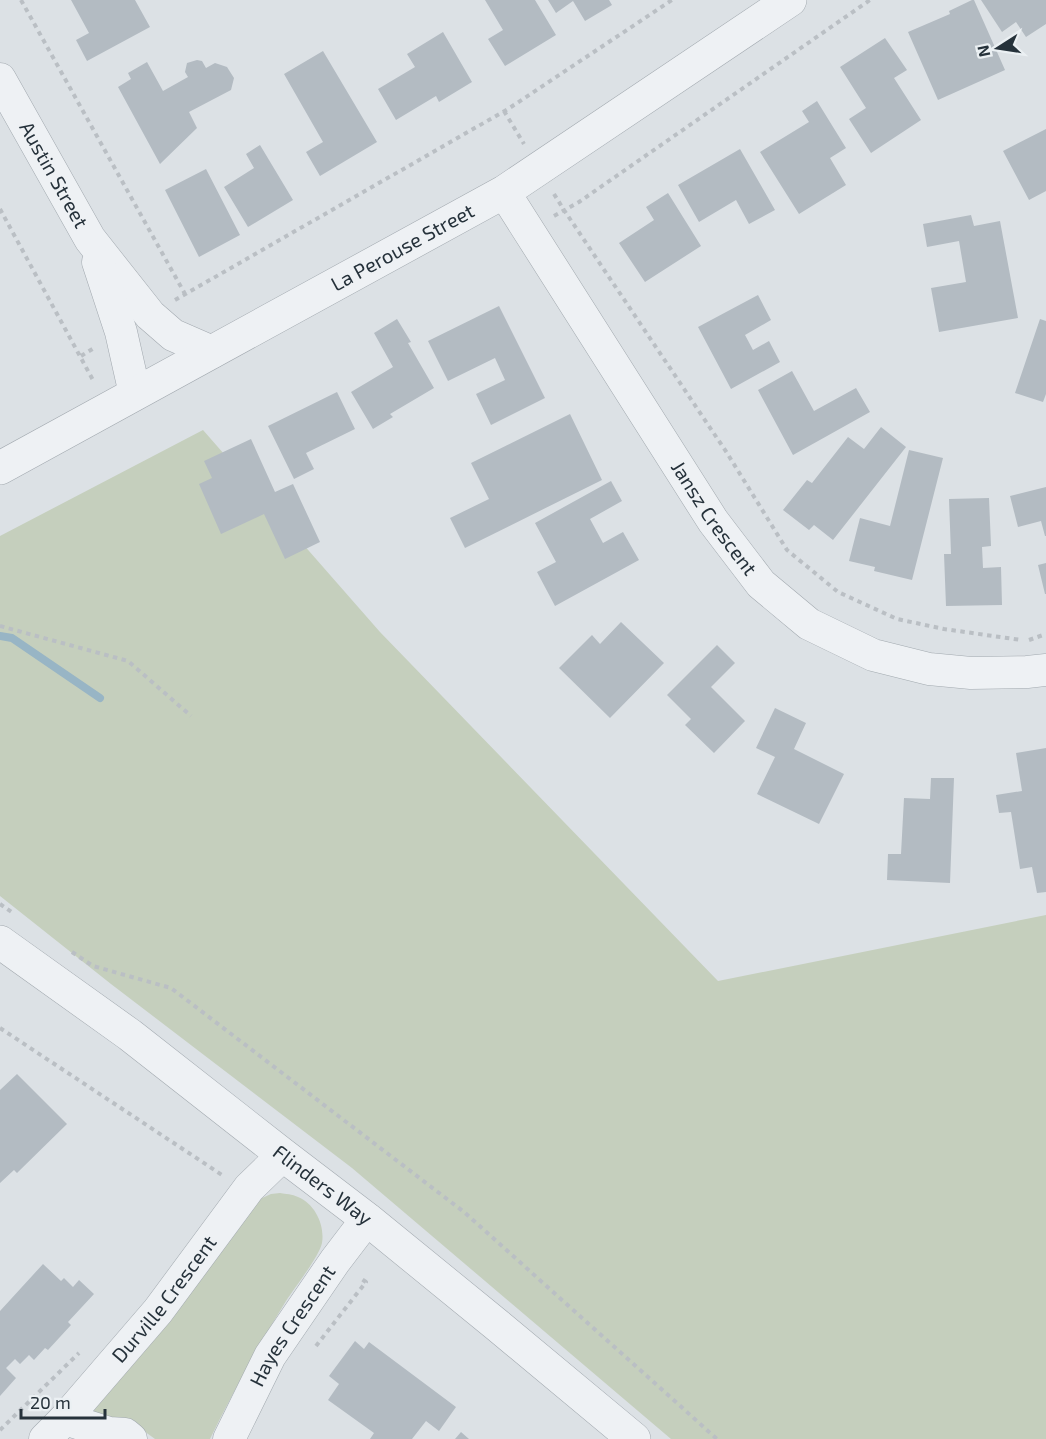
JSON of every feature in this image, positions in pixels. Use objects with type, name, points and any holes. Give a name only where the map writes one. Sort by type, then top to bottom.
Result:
[{"type":"street","name":"La Perouse Street","points":[[0,468],[504,192],[790,0]]},
{"type":"street","name":"Austin Street","points":[[0,79],[90,239],[150,315],[173,335],[212,352]]},
{"type":"street","name":"Jansz Crescent","points":[[504,192],[712,521],[761,584],[809,624],[873,655],[929,669],[971,673],[1046,670]]},
{"type":"street","name":"Austin Street","points":[[90,239],[121,332],[135,394]]},
{"type":"street","name":"Flinders Way","points":[[9,929],[130,1035],[367,1219],[634,1439]]},
{"type":"street","name":"Durville Crescent","points":[[55,1429],[158,1311],[249,1188],[283,1155]]},
{"type":"street","name":"Hayes Crescent","points":[[229,1439],[270,1356],[335,1261],[367,1219]]},
{"type":"street","points":[[55,1429],[125,1434],[131,1439]]},
{"type":"path","points":[[21,0],[185,294],[504,111],[672,0]]},
{"type":"path","points":[[504,111],[564,210],[727,453],[787,550],[838,592],[897,619],[944,629],[1026,641],[1046,634]]},
{"type":"path","points":[[0,209],[95,383]]},
{"type":"path","points":[[0,626],[128,661],[191,716]]},
{"type":"path","points":[[0,904],[9,929]]},
{"type":"path","points":[[65,948],[93,966],[171,988],[464,1212],[717,1439]]},
{"type":"path","points":[[0,1028],[225,1177],[249,1188]]},
{"type":"path","points":[[0,1430],[85,1347]]},
{"type":"green space","points":[[203,430],[380,632],[718,981],[1046,915],[1046,1439],[671,1439],[352,1168],[0,896],[0,536]]},
{"type":"green space","points":[[280,1193],[304,1200],[314,1210],[322,1229],[322,1243],[312,1264],[286,1301],[256,1352],[210,1439],[155,1439],[144,1431],[93,1416],[90,1407],[260,1199]]},
{"type":"building","points":[[71,0],[135,0],[150,27],[87,61],[76,40],[89,33]]},
{"type":"building","points":[[485,0],[535,0],[556,35],[505,66],[488,39],[503,30]]},
{"type":"building","points":[[548,0],[609,0],[612,5],[585,21],[573,1],[556,13]]},
{"type":"building","points":[[974,0],[1005,70],[938,100],[908,32],[950,14],[949,11]]},
{"type":"building","points":[[981,0],[1046,0],[1046,24],[1026,37],[1016,22],[1002,32]]},
{"type":"building","points":[[443,32],[472,82],[439,102],[436,96],[396,120],[378,89],[415,67],[407,54]]},
{"type":"building","points":[[885,38],[907,70],[894,78],[921,120],[871,153],[849,119],[866,108],[840,67]]},
{"type":"building","points":[[323,51],[377,142],[320,176],[306,152],[323,142],[284,74]]},
{"type":"building","points":[[202,61],[206,68],[215,63],[227,67],[234,78],[231,90],[189,112],[197,128],[160,164],[118,87],[131,79],[128,73],[147,62],[163,91],[188,77],[185,72],[187,63]]},
{"type":"building","points":[[817,101],[846,148],[830,158],[846,185],[799,214],[760,152],[809,122],[802,111]]},
{"type":"building","points":[[1046,129],[1046,191],[1029,200],[1003,151]]},
{"type":"building","points":[[260,145],[293,200],[248,227],[224,187],[254,168],[246,154]]},
{"type":"building","points":[[740,149],[775,210],[749,224],[736,200],[699,222],[678,185]]},
{"type":"building","points":[[206,169],[240,235],[199,257],[165,190]]},
{"type":"building","points":[[668,193],[701,246],[645,282],[619,243],[654,220],[646,207]]},
{"type":"building","points":[[971,215],[974,226],[1000,221],[1018,318],[939,332],[931,288],[966,282],[959,241],[927,247],[923,224]]},
{"type":"building","points":[[758,295],[771,320],[745,335],[753,350],[769,341],[780,362],[731,389],[698,327]]},
{"type":"building","points":[[499,306],[545,398],[491,425],[476,394],[505,380],[495,358],[448,381],[428,341]]},
{"type":"building","points":[[397,319],[434,388],[390,414],[393,417],[373,429],[351,392],[393,367],[374,333]]},
{"type":"building","points":[[1040,319],[1046,321],[1046,394],[1043,402],[1015,393]]},
{"type":"building","points":[[792,371],[814,411],[856,388],[870,412],[793,455],[758,390]]},
{"type":"building","points":[[337,392],[355,429],[306,453],[314,469],[294,479],[268,426]]},
{"type":"building","points":[[570,414],[602,480],[465,548],[450,518],[489,499],[471,463]]},
{"type":"building","points":[[881,427],[906,447],[833,540],[814,525],[809,530],[783,510],[807,480],[812,483],[848,437],[864,449]]},
{"type":"building","points":[[251,439],[275,492],[293,484],[320,542],[285,559],[264,514],[221,534],[199,484],[212,478],[204,461]]},
{"type":"building","points":[[909,450],[943,458],[912,580],[874,571],[875,567],[849,561],[860,518],[890,526]]},
{"type":"building","points":[[611,481],[622,501],[590,519],[603,543],[623,532],[639,560],[555,606],[537,572],[556,562],[535,523]]},
{"type":"building","points":[[1046,487],[1045,536],[1041,521],[1018,527],[1010,496]]},
{"type":"building","points":[[989,498],[991,546],[982,547],[983,568],[1001,567],[1002,605],[946,606],[944,554],[951,554],[949,499]]},
{"type":"building","points":[[1046,563],[1046,594],[1045,594],[1038,565]]},
{"type":"building","points":[[621,622],[664,663],[610,718],[559,668],[592,635],[600,644]]},
{"type":"building","points":[[717,645],[735,663],[711,687],[745,721],[714,753],[685,725],[691,719],[667,695]]},
{"type":"building","points":[[775,708],[806,723],[794,749],[844,774],[819,824],[757,794],[775,757],[756,748]]},
{"type":"building","points":[[1046,748],[1046,892],[1037,893],[1032,867],[1020,869],[1011,812],[999,813],[996,795],[1022,791],[1016,753]]},
{"type":"building","points":[[931,778],[954,778],[950,883],[887,880],[888,854],[901,854],[904,798],[930,799]]},
{"type":"building","points":[[17,1074],[67,1124],[17,1173],[14,1170],[0,1183],[0,1090]]},
{"type":"building","points":[[43,1264],[61,1281],[64,1278],[73,1287],[79,1280],[94,1294],[68,1322],[71,1325],[48,1350],[45,1348],[34,1360],[29,1355],[20,1364],[15,1359],[6,1368],[16,1378],[0,1396],[0,1311]]},
{"type":"building","points":[[355,1341],[364,1349],[369,1342],[456,1407],[439,1431],[426,1421],[412,1439],[370,1439],[374,1433],[328,1400],[339,1384],[329,1376]]},
{"type":"building","points":[[461,1432],[469,1439],[455,1439]]},
{"type":"waterway","points":[[0,636],[12,638],[100,698]]}]
